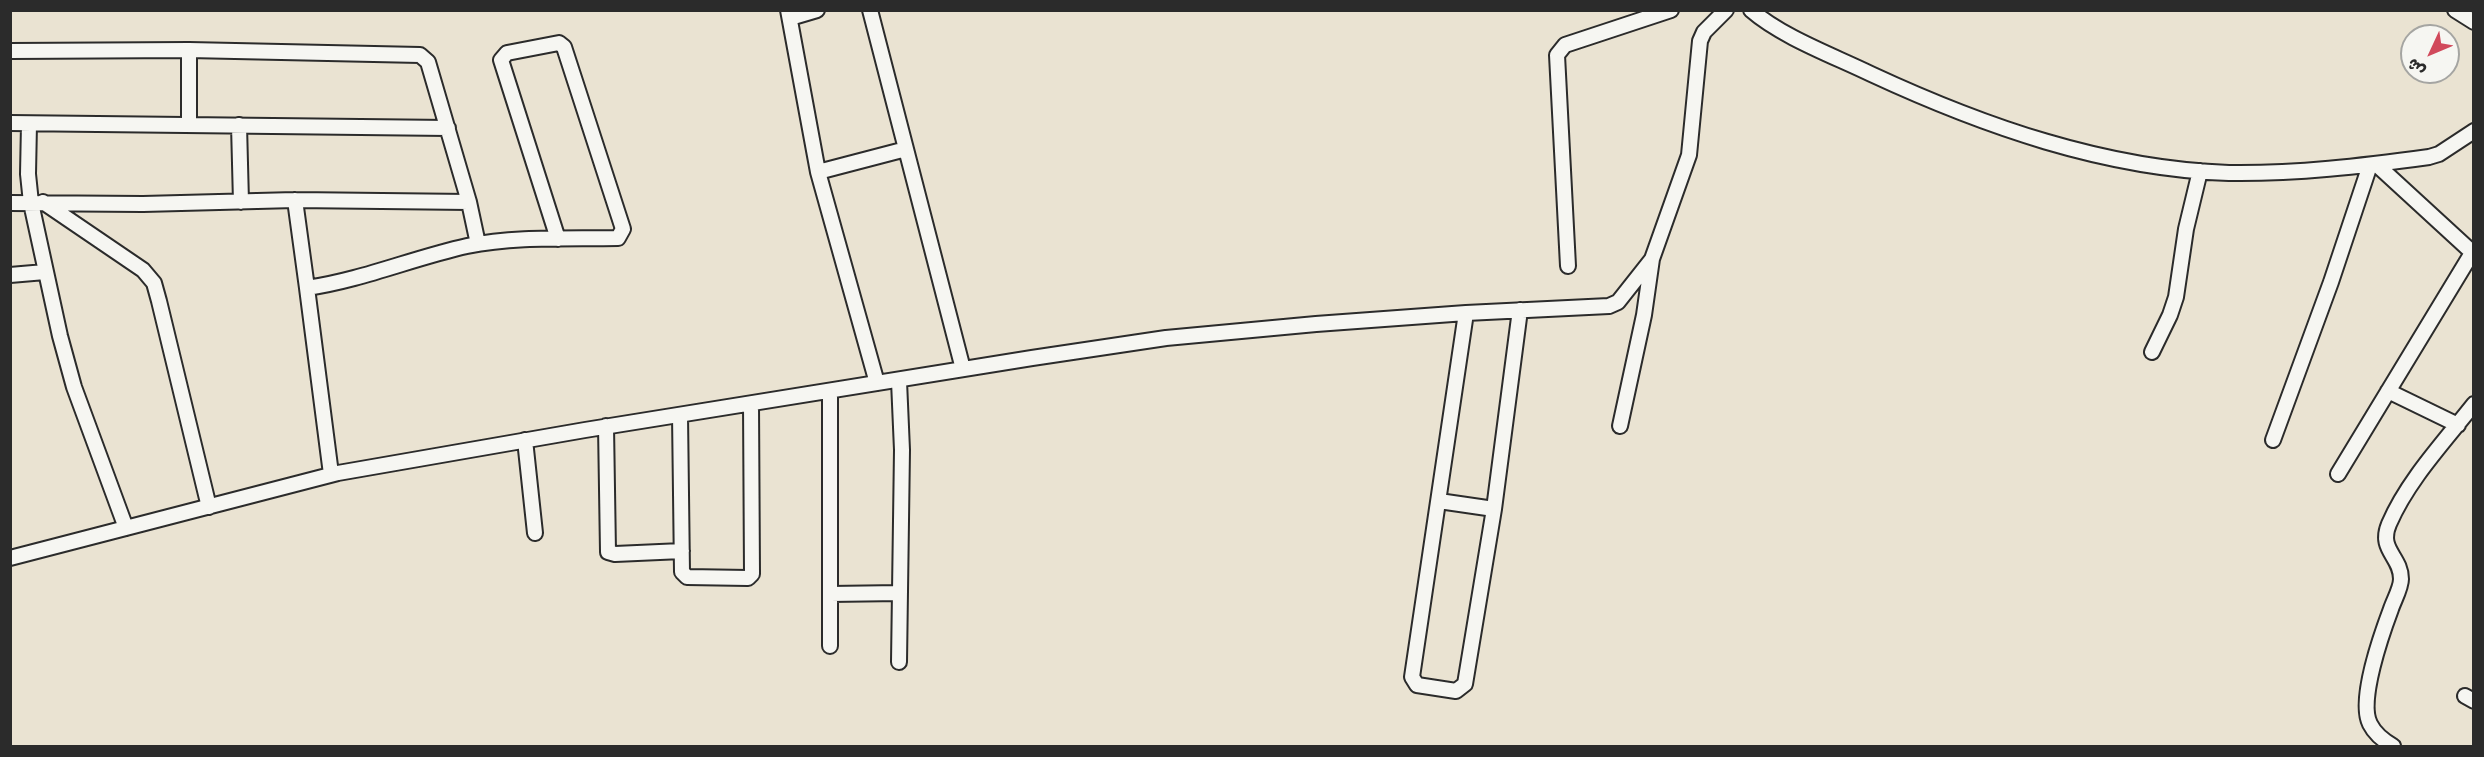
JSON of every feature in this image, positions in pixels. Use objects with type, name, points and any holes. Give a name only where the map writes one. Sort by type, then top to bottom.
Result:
[{"type":"street","points":[[817,10],[789,14],[818,172],[877,383]]},
{"type":"street","points":[[870,10],[963,369]]},
{"type":"street","points":[[1568,266],[1557,55],[1565,45],[1671,10]]},
{"type":"street","points":[[1620,426],[1644,315],[1652,259],[1689,155],[1700,41],[1704,32],[1726,10]]},
{"type":"street","points":[[1751,10],[1781,30],[1901,87],[2007,129],[2100,156],[2200,171],[2277,172],[2373,164],[2439,154],[2474,131]]},
{"type":"street","points":[[2455,10],[2474,22]]},
{"type":"street","points":[[307,288],[334,284],[478,244],[618,238],[623,228],[564,47],[555,42],[507,53],[501,60],[558,239]]},
{"type":"street","points":[[10,51],[189,50],[420,56],[428,62],[469,202],[478,244]]},
{"type":"street","points":[[189,50],[189,124]]},
{"type":"street","points":[[10,123],[448,128]]},
{"type":"street","points":[[28,124],[28,174],[37,202],[45,272],[74,387],[126,528]]},
{"type":"street","points":[[239,125],[241,202]]},
{"type":"street","points":[[818,172],[906,149]]},
{"type":"street","points":[[2338,474],[2473,254],[2373,164]]},
{"type":"street","points":[[2273,440],[2373,164]]},
{"type":"street","points":[[2152,352],[2170,315],[2175,297],[2186,229],[2200,171]]},
{"type":"street","points":[[10,203],[143,204],[295,200],[469,202]]},
{"type":"street","points":[[295,200],[331,474]]},
{"type":"street","points":[[37,202],[150,276],[159,301],[209,507]]},
{"type":"street","points":[[10,558],[331,474],[606,426],[963,369],[1166,338],[1466,313],[1613,305],[1634,284],[1652,259]]},
{"type":"street","points":[[10,275],[45,272]]},
{"type":"street","points":[[1466,313],[1412,678],[1417,685],[1456,691],[1465,684],[1494,509],[1520,310]]},
{"type":"street","points":[[899,381],[902,450],[899,662]]},
{"type":"street","points":[[830,392],[830,646]]},
{"type":"street","points":[[2388,392],[2458,425]]},
{"type":"street","points":[[680,415],[682,572],[687,577],[751,577],[751,404]]},
{"type":"street","points":[[2392,747],[2380,737],[2367,718],[2368,688],[2377,648],[2401,580],[2399,568],[2386,545],[2385,535],[2401,500],[2474,404]]},
{"type":"street","points":[[606,426],[608,552],[615,554],[682,551]]},
{"type":"street","points":[[525,440],[535,533]]},
{"type":"street","points":[[1439,501],[1494,509]]},
{"type":"street","points":[[830,594],[900,593]]}]
